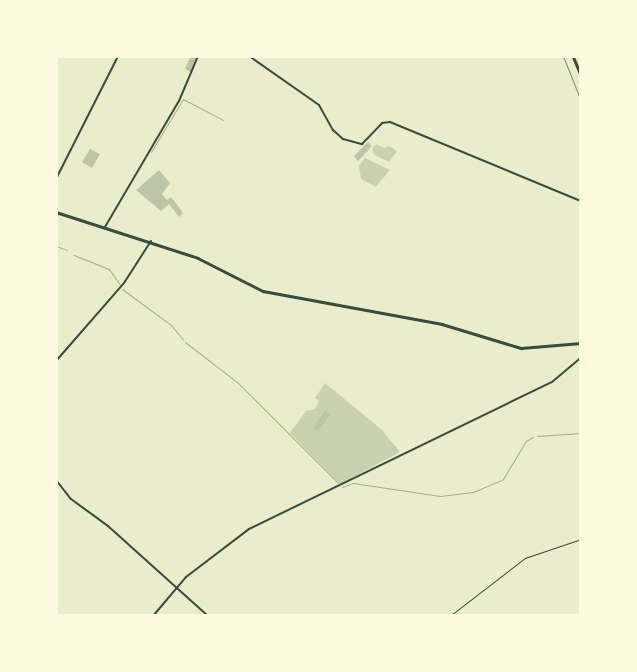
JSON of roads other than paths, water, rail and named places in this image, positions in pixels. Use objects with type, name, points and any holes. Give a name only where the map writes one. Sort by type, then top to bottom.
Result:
[{"type":"main road","points":[[573,56],[581,75]]},
{"type":"main road","points":[[57,212],[151,241],[198,258],[264,291],[442,324],[528,349],[581,343]]},
{"type":"street","points":[[56,179],[118,56]]},
{"type":"street","points":[[105,228],[179,101],[198,56]]},
{"type":"street","points":[[249,56],[319,105],[332,130],[343,139],[362,144],[382,123],[390,122],[581,201]]},
{"type":"street","points":[[56,219],[57,212]]},
{"type":"street","points":[[56,361],[120,288],[151,241]]},
{"type":"street","points":[[153,616],[177,587],[205,560],[249,529],[552,382],[581,358]]},
{"type":"street","points":[[56,480],[71,499],[108,526],[208,616]]},
{"type":"waterway","points":[[151,152],[183,99],[223,120]]},
{"type":"waterway","points":[[56,246],[67,250]]},
{"type":"waterway","points":[[74,255],[109,269],[120,285]]},
{"type":"waterway","points":[[122,289],[171,325],[183,340]]},
{"type":"waterway","points":[[185,342],[238,383],[338,483]]},
{"type":"waterway","points":[[537,436],[581,433]]},
{"type":"waterway","points":[[342,487],[353,483],[440,496],[473,492],[503,479],[526,441],[533,437]]},
{"type":"railway","points":[[563,56],[581,101]]}]
